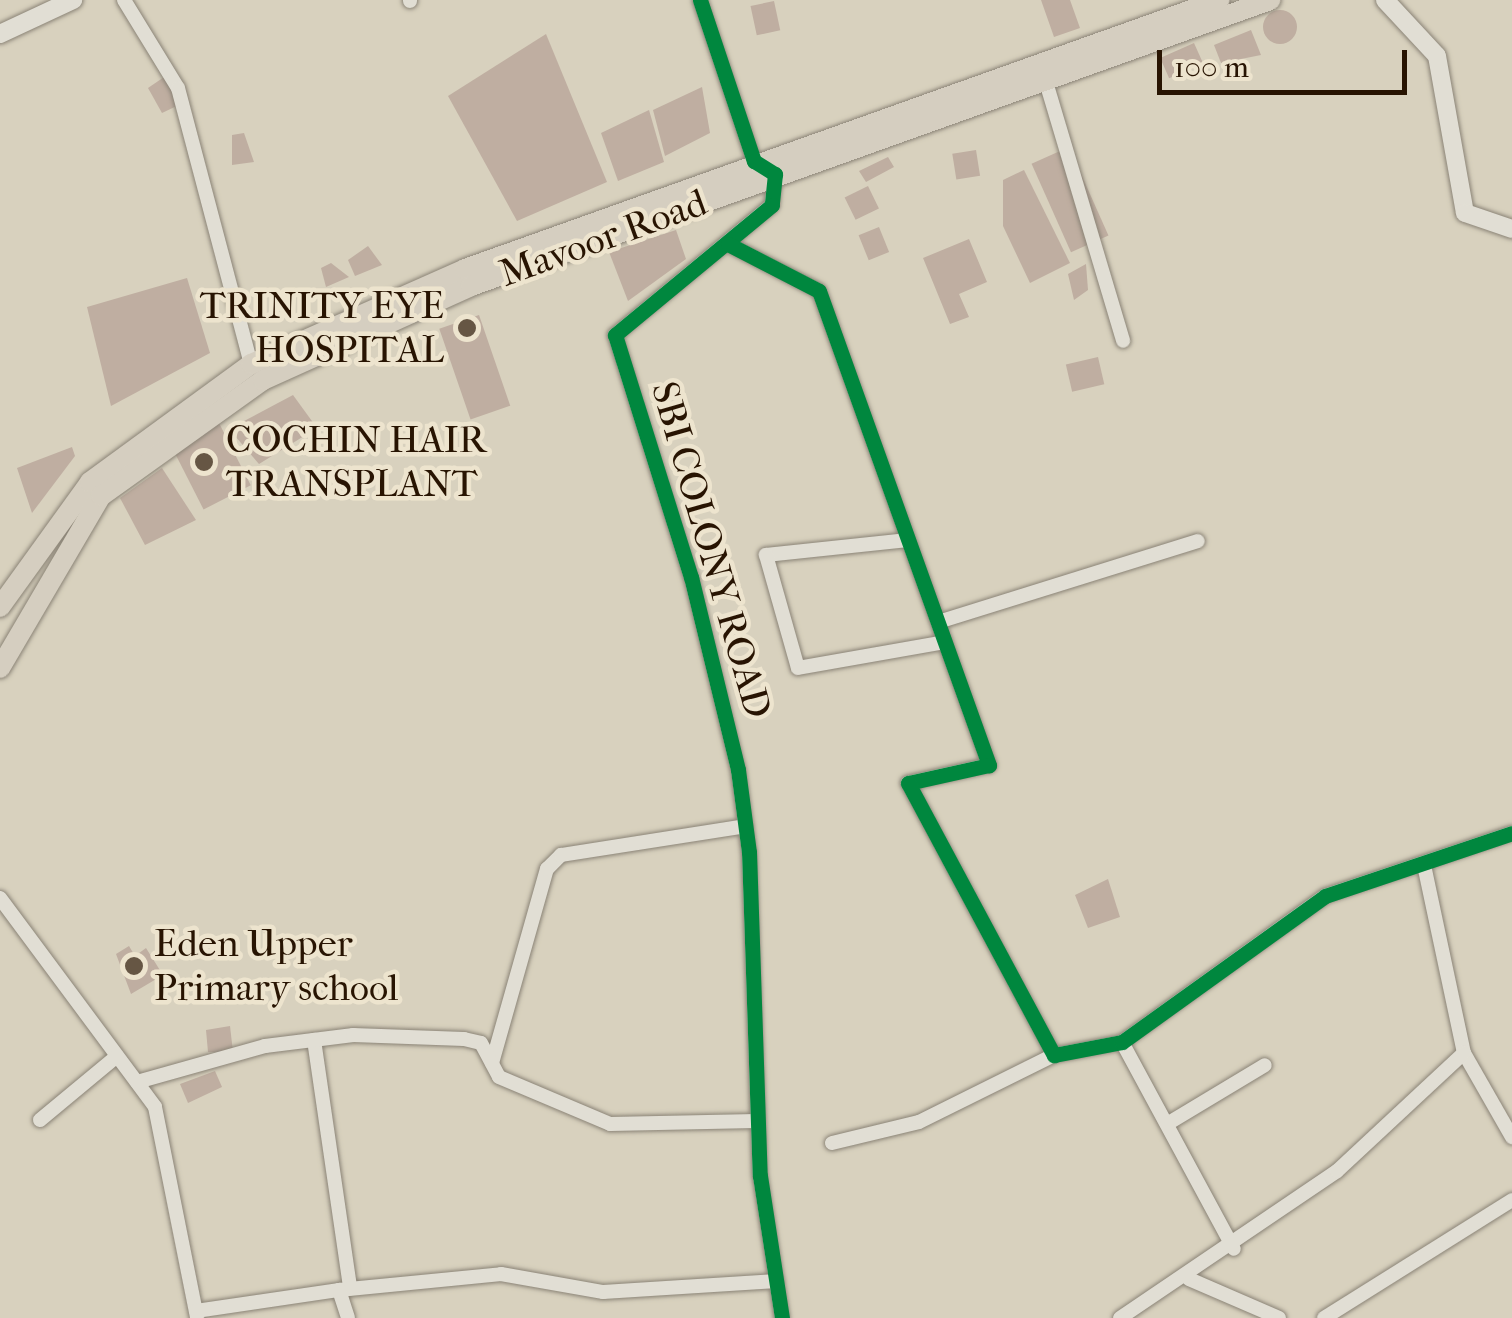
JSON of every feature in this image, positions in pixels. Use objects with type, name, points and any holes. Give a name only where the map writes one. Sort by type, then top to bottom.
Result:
[{"type":"main road","name":"Mavoor Road","points":[[0,607],[90,482],[252,364],[406,293],[754,161],[1218,0]]},
{"type":"main road","name":"Mavoor Road","points":[[0,668],[88,512],[221,404],[381,322],[775,174],[1046,82],[1270,0]]},
{"type":"street","points":[[0,34],[73,0]]},
{"type":"street","points":[[124,0],[178,88],[252,364]]},
{"type":"street","points":[[700,0],[754,161],[775,174]]},
{"type":"street","points":[[1386,0],[1437,56],[1465,213],[1512,229]]},
{"type":"street","points":[[1046,82],[1123,341]]},
{"type":"street","name":"SBI COLONY ROAD","points":[[775,174],[772,206],[614,335],[724,697],[746,826],[756,1120],[782,1318]]},
{"type":"street","points":[[728,244],[819,291],[989,764],[908,784],[1054,1055]]},
{"type":"street","points":[[908,540],[766,555],[798,668],[945,642]]},
{"type":"street","points":[[938,622],[1198,541]]},
{"type":"street","points":[[492,1063],[547,870],[561,855],[746,826]]},
{"type":"street","points":[[832,1143],[919,1122],[1054,1055],[1122,1042],[1325,896],[1512,833]]},
{"type":"street","points":[[1424,865],[1464,1053],[1512,1137]]},
{"type":"street","points":[[0,898],[155,1108],[196,1314],[345,1290],[501,1274],[603,1292],[777,1281]]},
{"type":"street","points":[[137,1082],[314,1040],[464,1039],[481,1043],[499,1077],[610,1124],[756,1120]]},
{"type":"street","points":[[314,1040],[348,1318]]},
{"type":"street","points":[[1122,1042],[1234,1248]]},
{"type":"street","points":[[1120,1318],[1189,1279],[1337,1171],[1464,1053]]},
{"type":"street","points":[[40,1120],[117,1056]]},
{"type":"street","points":[[1167,1124],[1264,1065]]},
{"type":"street","points":[[1324,1318],[1512,1200]]},
{"type":"street","points":[[1189,1279],[1280,1318]]},
{"type":"building","points":[[1041,0],[1070,0],[1080,28],[1054,37]]},
{"type":"building","points":[[774,1],[780,30],[757,35],[751,6]]},
{"type":"building","points":[[1280,10],[1292,15],[1297,27],[1292,39],[1280,44],[1268,39],[1263,27],[1268,15]]},
{"type":"building","points":[[1251,30],[1261,55],[1221,63],[1214,45]]},
{"type":"building","points":[[546,34],[607,182],[517,221],[448,96]]},
{"type":"building","points":[[1194,43],[1203,63],[1169,78],[1160,58]]},
{"type":"building","points":[[170,73],[183,103],[162,113],[148,88]]},
{"type":"building","points":[[702,87],[710,133],[665,156],[653,110]]},
{"type":"building","points":[[649,110],[664,162],[618,181],[601,133]]},
{"type":"building","points":[[244,133],[254,162],[232,165],[232,135]]},
{"type":"building","points":[[1069,147],[1108,236],[1071,252],[1032,164]]},
{"type":"building","points":[[976,150],[980,176],[956,179],[952,154]]},
{"type":"building","points":[[888,157],[894,167],[866,182],[859,171]]},
{"type":"building","points":[[1024,170],[1070,263],[1030,283],[1003,226],[1003,180]]},
{"type":"building","points":[[868,186],[879,208],[856,220],[845,197]]},
{"type":"building","points":[[879,227],[889,252],[869,260],[859,235]]},
{"type":"building","points":[[676,230],[686,259],[628,301],[609,252]]},
{"type":"building","points":[[969,239],[987,282],[959,294],[969,317],[950,324],[923,258]]},
{"type":"building","points":[[368,246],[382,265],[355,276],[348,260]]},
{"type":"building","points":[[331,263],[349,277],[326,287],[321,268]]},
{"type":"building","points":[[1086,264],[1088,290],[1074,300],[1068,274]]},
{"type":"building","points":[[187,278],[210,353],[111,406],[87,307]]},
{"type":"building","points":[[479,315],[510,406],[471,419],[439,329]]},
{"type":"building","points":[[1098,357],[1104,384],[1072,392],[1066,364]]},
{"type":"building","points":[[293,395],[317,428],[259,464],[229,429]]},
{"type":"building","points":[[219,423],[251,485],[204,509],[172,447]]},
{"type":"building","points":[[72,447],[75,456],[32,513],[17,468]]},
{"type":"building","points":[[162,468],[196,520],[145,545],[120,498]]},
{"type":"building","points":[[1108,879],[1120,917],[1088,928],[1075,895]]},
{"type":"building","name":"Eden Upper Primary school","points":[[129,946],[135,956],[146,948],[163,975],[131,994],[116,954]]},
{"type":"building","points":[[230,1026],[233,1052],[208,1052],[206,1030]]},
{"type":"building","points":[[215,1071],[222,1087],[188,1103],[180,1084]]},
{"type":"cycle path","points":[[700,0],[754,161],[775,174],[772,205],[615,335],[691,577],[738,770],[749,852],[760,1176],[782,1318]]},
{"type":"cycle path","points":[[728,244],[819,291],[989,765],[908,783],[1054,1055],[1122,1042],[1325,896],[1512,833]]},
{"type":"place","name":"TRINITY EYE HOSPITAL","points":[[467,328]]},
{"type":"place","name":"COCHIN HAIR TRANSPLANT","points":[[204,462]]},
{"type":"place","name":"Eden Upper Primary school","points":[[134,966]]}]
